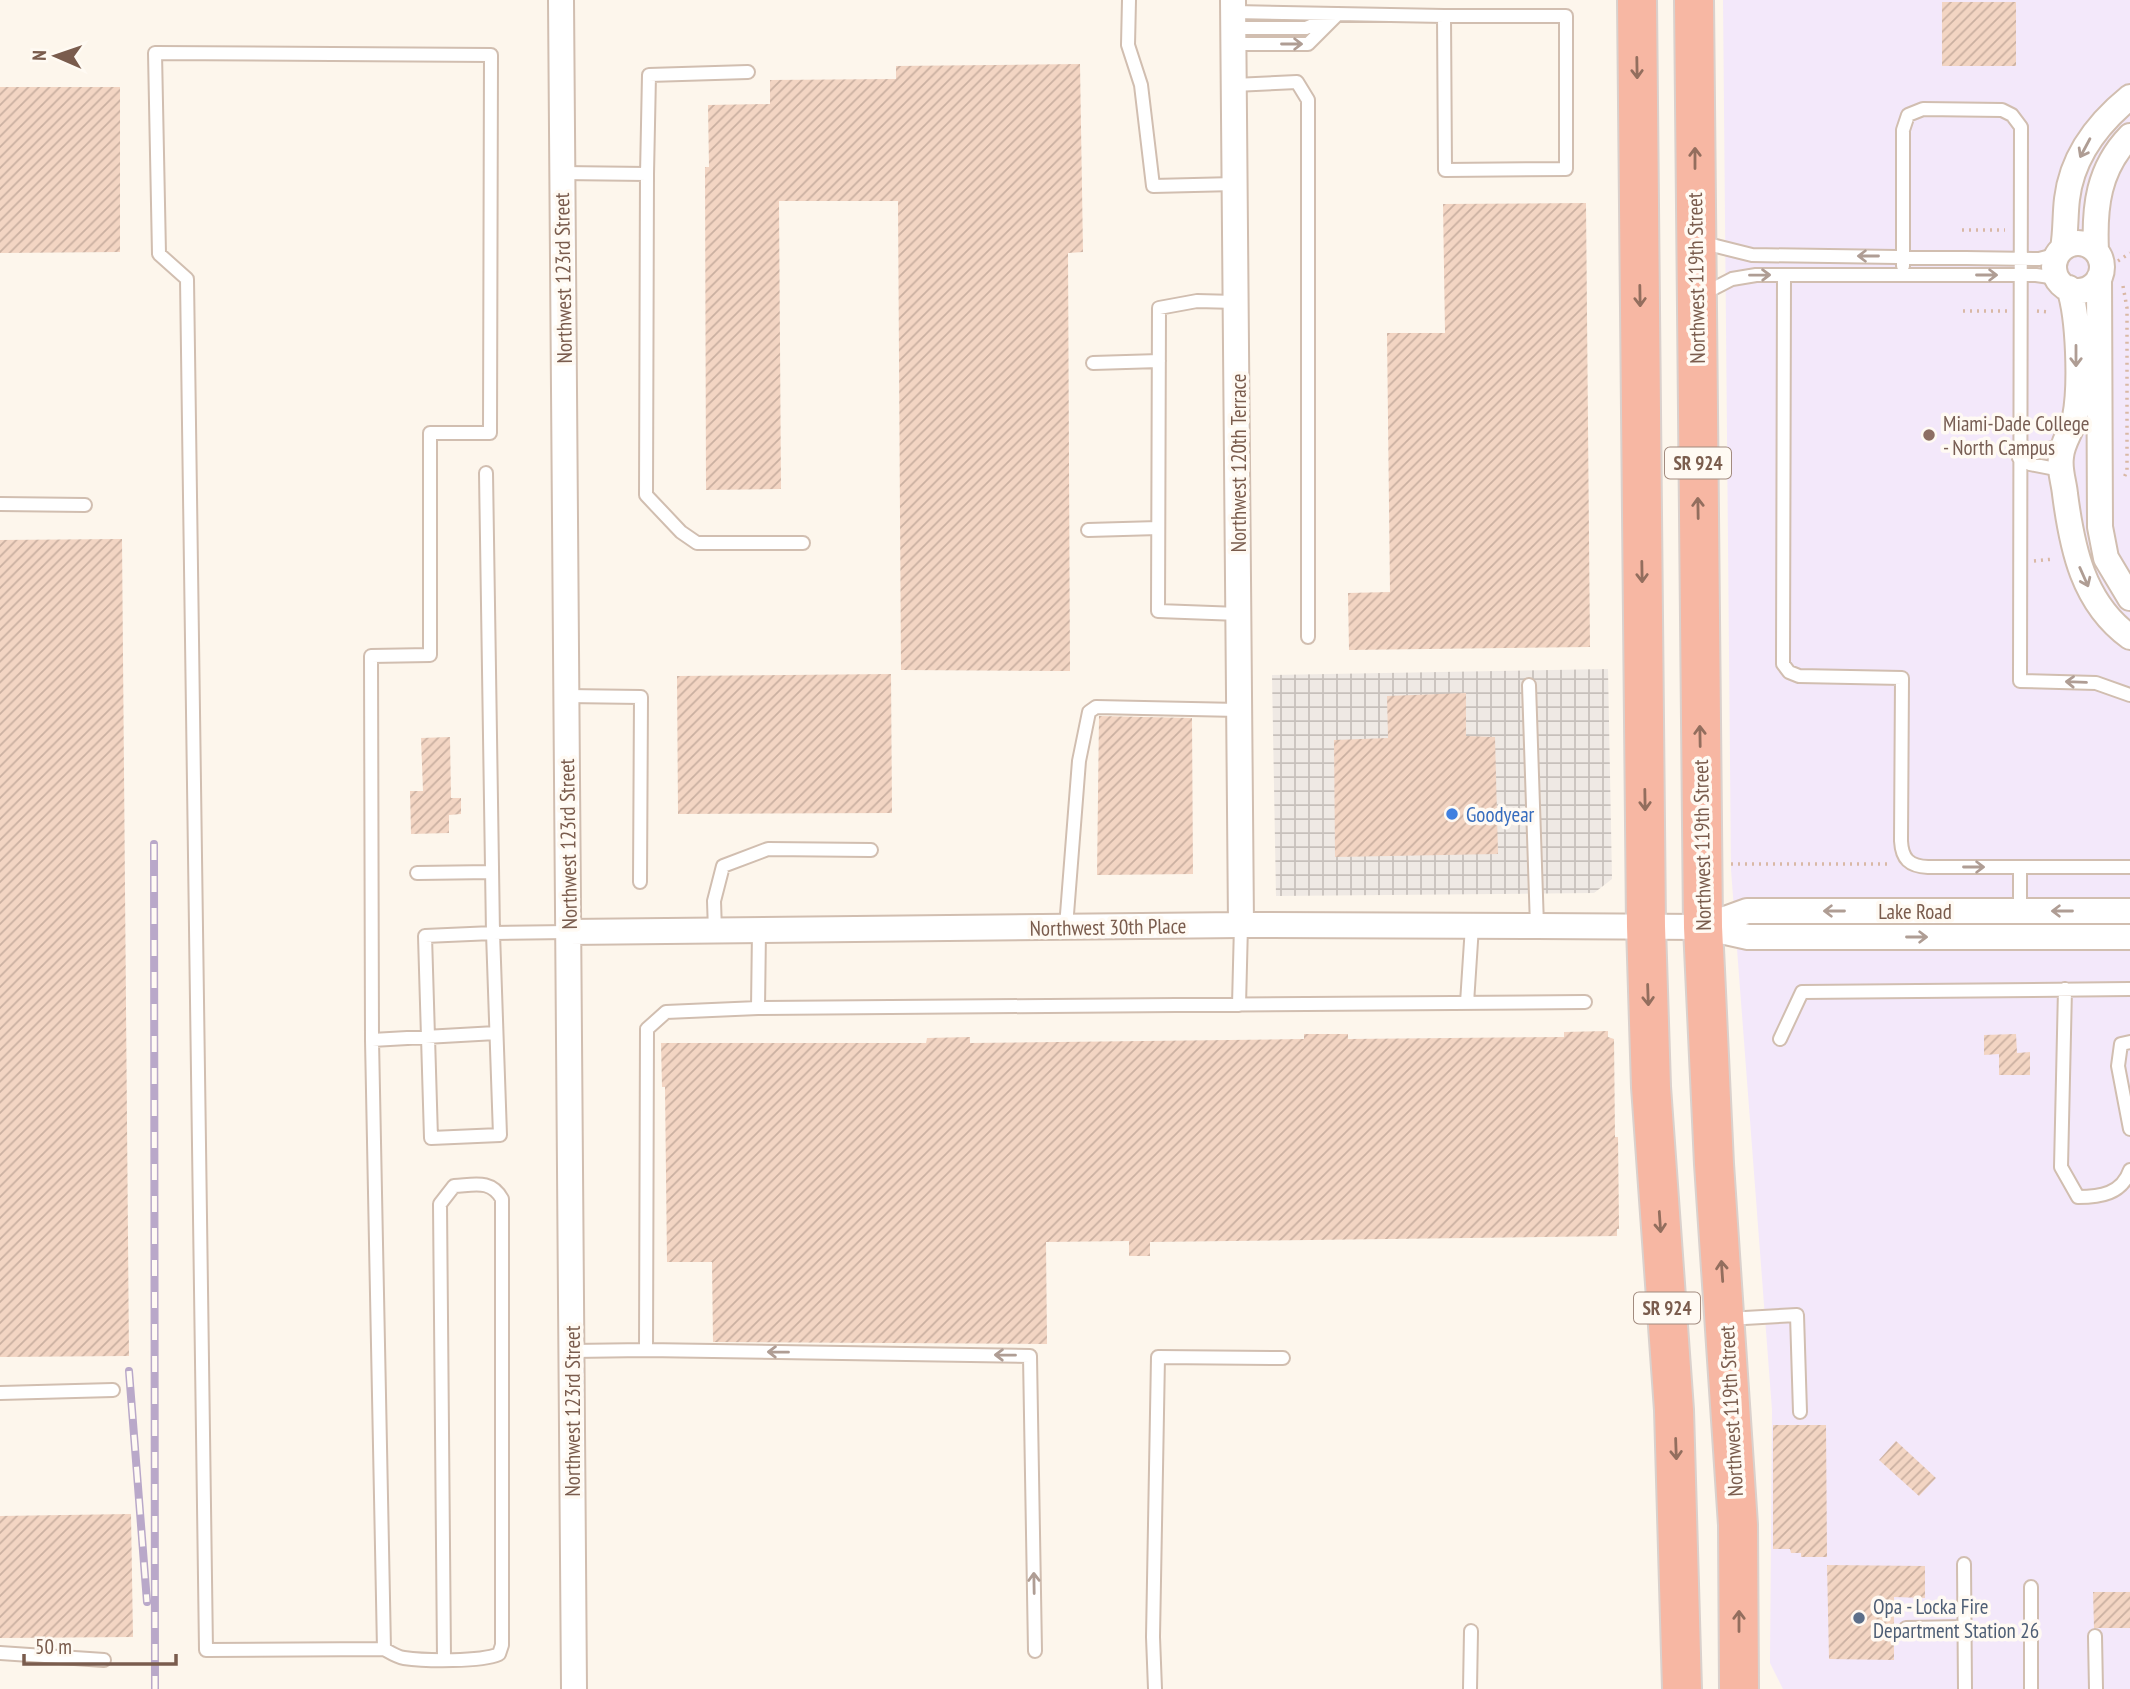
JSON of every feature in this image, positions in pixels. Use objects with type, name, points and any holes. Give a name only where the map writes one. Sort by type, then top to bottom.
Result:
[{"type":"highway","name":"SR 924","points":[[1637,0],[1646,926],[1651,1087],[1674,1410],[1682,1689]]},
{"type":"highway","name":"Northwest 119th Street","points":[[1694,0],[1703,927],[1714,1164],[1738,1525],[1740,1689]]},
{"type":"street","name":"Northwest 123rd Street","points":[[561,0],[574,1689]]},
{"type":"street","name":"Northwest 120th Terrace","points":[[1234,21],[1241,925]]},
{"type":"street","points":[[2130,97],[2098,127],[2077,162],[2067,197],[2062,267],[2076,313],[2076,412],[2063,445],[2061,470],[2075,555],[2089,588],[2110,619],[2130,637]]},
{"type":"street","points":[[2107,256],[2095,216],[2099,188],[2112,159],[2130,135]]},
{"type":"street","points":[[2062,267],[2080,243],[2107,256]]},
{"type":"street","points":[[2107,256],[2101,262],[2099,278],[2099,500],[2106,558],[2130,598]]},
{"type":"street","points":[[2062,267],[2087,288],[2099,278]]},
{"type":"street","points":[[2066,502],[2081,506],[2099,500]]},
{"type":"street","name":"Lake Road","points":[[1703,927],[1747,911],[2130,911]]},
{"type":"street","name":"Northwest 30th Place","points":[[569,932],[1241,925],[1646,926]]},
{"type":"street","name":"Lake Road","points":[[1646,926],[1703,927],[1748,937],[2130,937]]},
{"type":"lane","points":[[1129,0],[1128,45],[1141,85],[1153,186],[1235,184]]},
{"type":"lane","points":[[1234,21],[1338,14],[1566,16],[1566,169],[1445,170],[1444,16]]},
{"type":"lane","points":[[1234,21],[1308,44],[1338,14]]},
{"type":"lane","points":[[384,1649],[372,1040],[371,656],[430,655],[430,433],[490,433],[491,55],[155,53],[159,254],[187,279],[206,1650],[384,1649],[405,1658],[444,1658],[490,1658],[499,1654],[505,1631],[502,1199],[495,1187],[487,1184],[454,1185],[440,1204],[444,1658]]},
{"type":"lane","points":[[748,72],[649,75],[646,495],[681,532],[696,543],[803,543]]},
{"type":"lane","points":[[1234,85],[1297,82],[1308,100],[1308,637]]},
{"type":"lane","points":[[1903,261],[1904,122],[1908,115],[1923,109],[2002,110],[2012,114],[2021,127],[2020,681],[2096,683],[2130,695]]},
{"type":"lane","points":[[562,173],[647,174]]},
{"type":"lane","points":[[1696,241],[1752,256],[1903,261],[2020,258],[2039,259],[2062,267]]},
{"type":"lane","points":[[1696,297],[1743,275],[2020,275],[2062,267]]},
{"type":"lane","points":[[1784,275],[1783,664],[1789,673],[1799,676],[1902,678],[1903,857],[1900,862],[1928,867],[2130,867]]},
{"type":"lane","points":[[1236,302],[1196,301],[1159,308],[1158,611],[1239,614]]},
{"type":"lane","points":[[1093,363],[1159,361]]},
{"type":"lane","points":[[2019,458],[2063,445]]},
{"type":"lane","points":[[2019,458],[2030,464],[2061,470]]},
{"type":"lane","points":[[486,473],[493,933],[500,1135],[430,1138],[425,936],[493,933],[569,932]]},
{"type":"lane","points":[[0,504],[85,505]]},
{"type":"lane","points":[[1088,530],[1158,528]]},
{"type":"lane","points":[[1529,685],[1537,926]]},
{"type":"lane","points":[[567,696],[641,697],[640,883]]},
{"type":"lane","points":[[1066,927],[1079,761],[1089,712],[1096,707],[1240,710]]},
{"type":"lane","points":[[715,931],[714,901],[723,866],[768,849],[871,850]]},
{"type":"lane","points":[[2020,867],[2021,937]]},
{"type":"lane","points":[[417,873],[492,872]]},
{"type":"lane","points":[[1239,1005],[1241,925]]},
{"type":"lane","points":[[1467,1003],[1472,926]]},
{"type":"lane","points":[[758,1008],[759,930]]},
{"type":"lane","points":[[2065,989],[2061,1167],[2078,1196],[2090,1197],[2102,1197],[2127,1180],[2130,1170]]},
{"type":"lane","points":[[1780,1039],[1802,992],[2130,989]]},
{"type":"lane","points":[[646,1350],[647,1029],[666,1012],[758,1008],[1585,1002]]},
{"type":"lane","points":[[372,1040],[428,1039],[496,1033]]},
{"type":"lane","points":[[2130,1042],[2121,1044],[2118,1066],[2130,1129]]},
{"type":"lane","points":[[1726,1319],[1797,1315],[1800,1412]]},
{"type":"lane","points":[[572,1351],[1030,1356],[1035,1651]]},
{"type":"lane","points":[[1155,1689],[1153,1637],[1158,1357],[1283,1358]]},
{"type":"lane","points":[[0,1393],[113,1390]]},
{"type":"lane","points":[[1964,1564],[1965,1689]]},
{"type":"lane","points":[[2031,1587],[2031,1689]]},
{"type":"lane","points":[[1906,1628],[1964,1628]]},
{"type":"lane","points":[[1471,1631],[1471,1689]]},
{"type":"lane","points":[[2095,1636],[2096,1689]]},
{"type":"lane","points":[[0,1653],[104,1660]]},
{"type":"path","points":[[1962,230],[2010,230]]},
{"type":"path","points":[[2107,256],[2130,253]]},
{"type":"path","points":[[1963,311],[2009,311]]},
{"type":"path","points":[[2032,312],[2049,312]]},
{"type":"path","points":[[1729,864],[1900,862]]},
{"type":"shaded area","name":"Miami-Dade College - North Campus","points":[[1723,0],[2130,0],[2130,1689],[1783,1689],[1770,1663],[1772,1410],[1731,870]]},
{"type":"shaded area","points":[[1608,669],[1612,879],[1594,893],[1276,896],[1272,675]]},
{"type":"building","points":[[1942,2],[2016,2],[2016,66],[1942,66]]},
{"type":"building","points":[[1080,64],[1083,252],[1068,253],[1070,671],[901,670],[898,201],[779,201],[781,489],[706,490],[705,167],[709,167],[708,105],[770,104],[770,80],[896,79],[896,66]]},
{"type":"building","points":[[0,87],[120,87],[120,252],[0,253]]},
{"type":"building","points":[[1586,203],[1590,647],[1349,650],[1348,593],[1390,592],[1387,333],[1445,333],[1443,204]]},
{"type":"building","points":[[122,539],[129,1356],[0,1357],[0,540]]},
{"type":"building","points":[[891,674],[892,813],[678,814],[677,676]]},
{"type":"building","points":[[1466,693],[1466,736],[1495,737],[1498,854],[1335,857],[1334,740],[1388,738],[1387,696]]},
{"type":"building","points":[[1099,716],[1192,718],[1193,874],[1097,875]]},
{"type":"building","points":[[450,737],[451,798],[461,798],[461,814],[449,815],[449,833],[411,834],[410,791],[423,791],[421,738]]},
{"type":"building","points":[[1608,1031],[1608,1037],[1614,1039],[1615,1137],[1618,1137],[1617,1236],[1150,1242],[1150,1256],[1129,1256],[1129,1241],[1046,1242],[1047,1344],[713,1342],[712,1262],[667,1262],[665,1087],[662,1087],[661,1043],[926,1043],[927,1038],[970,1037],[970,1043],[1304,1039],[1304,1034],[1348,1034],[1348,1039],[1564,1037],[1564,1032]]},
{"type":"building","points":[[2016,1034],[2017,1053],[2030,1052],[2030,1075],[1999,1075],[1999,1054],[1984,1055],[1984,1035]]},
{"type":"building","points":[[1773,1425],[1826,1425],[1827,1557],[1801,1557],[1801,1553],[1791,1553],[1790,1549],[1773,1549]]},
{"type":"building","points":[[1896,1441],[1936,1478],[1919,1496],[1879,1460]]},
{"type":"building","points":[[131,1514],[133,1637],[0,1638],[0,1516]]},
{"type":"building","points":[[1827,1565],[1925,1566],[1925,1598],[1894,1597],[1894,1660],[1829,1659]]},
{"type":"building","points":[[2093,1592],[2130,1592],[2130,1628],[2094,1628]]},
{"type":"railway","points":[[154,844],[155,1689]]},
{"type":"railway","points":[[129,1371],[147,1602]]},
{"type":"place","name":"Miami-Dade College - North Campus","points":[[1929,435]]},
{"type":"place","name":"Goodyear","points":[[1452,814]]},
{"type":"place","name":"Opa - Locka Fire Department Station 26","points":[[1859,1618]]}]
